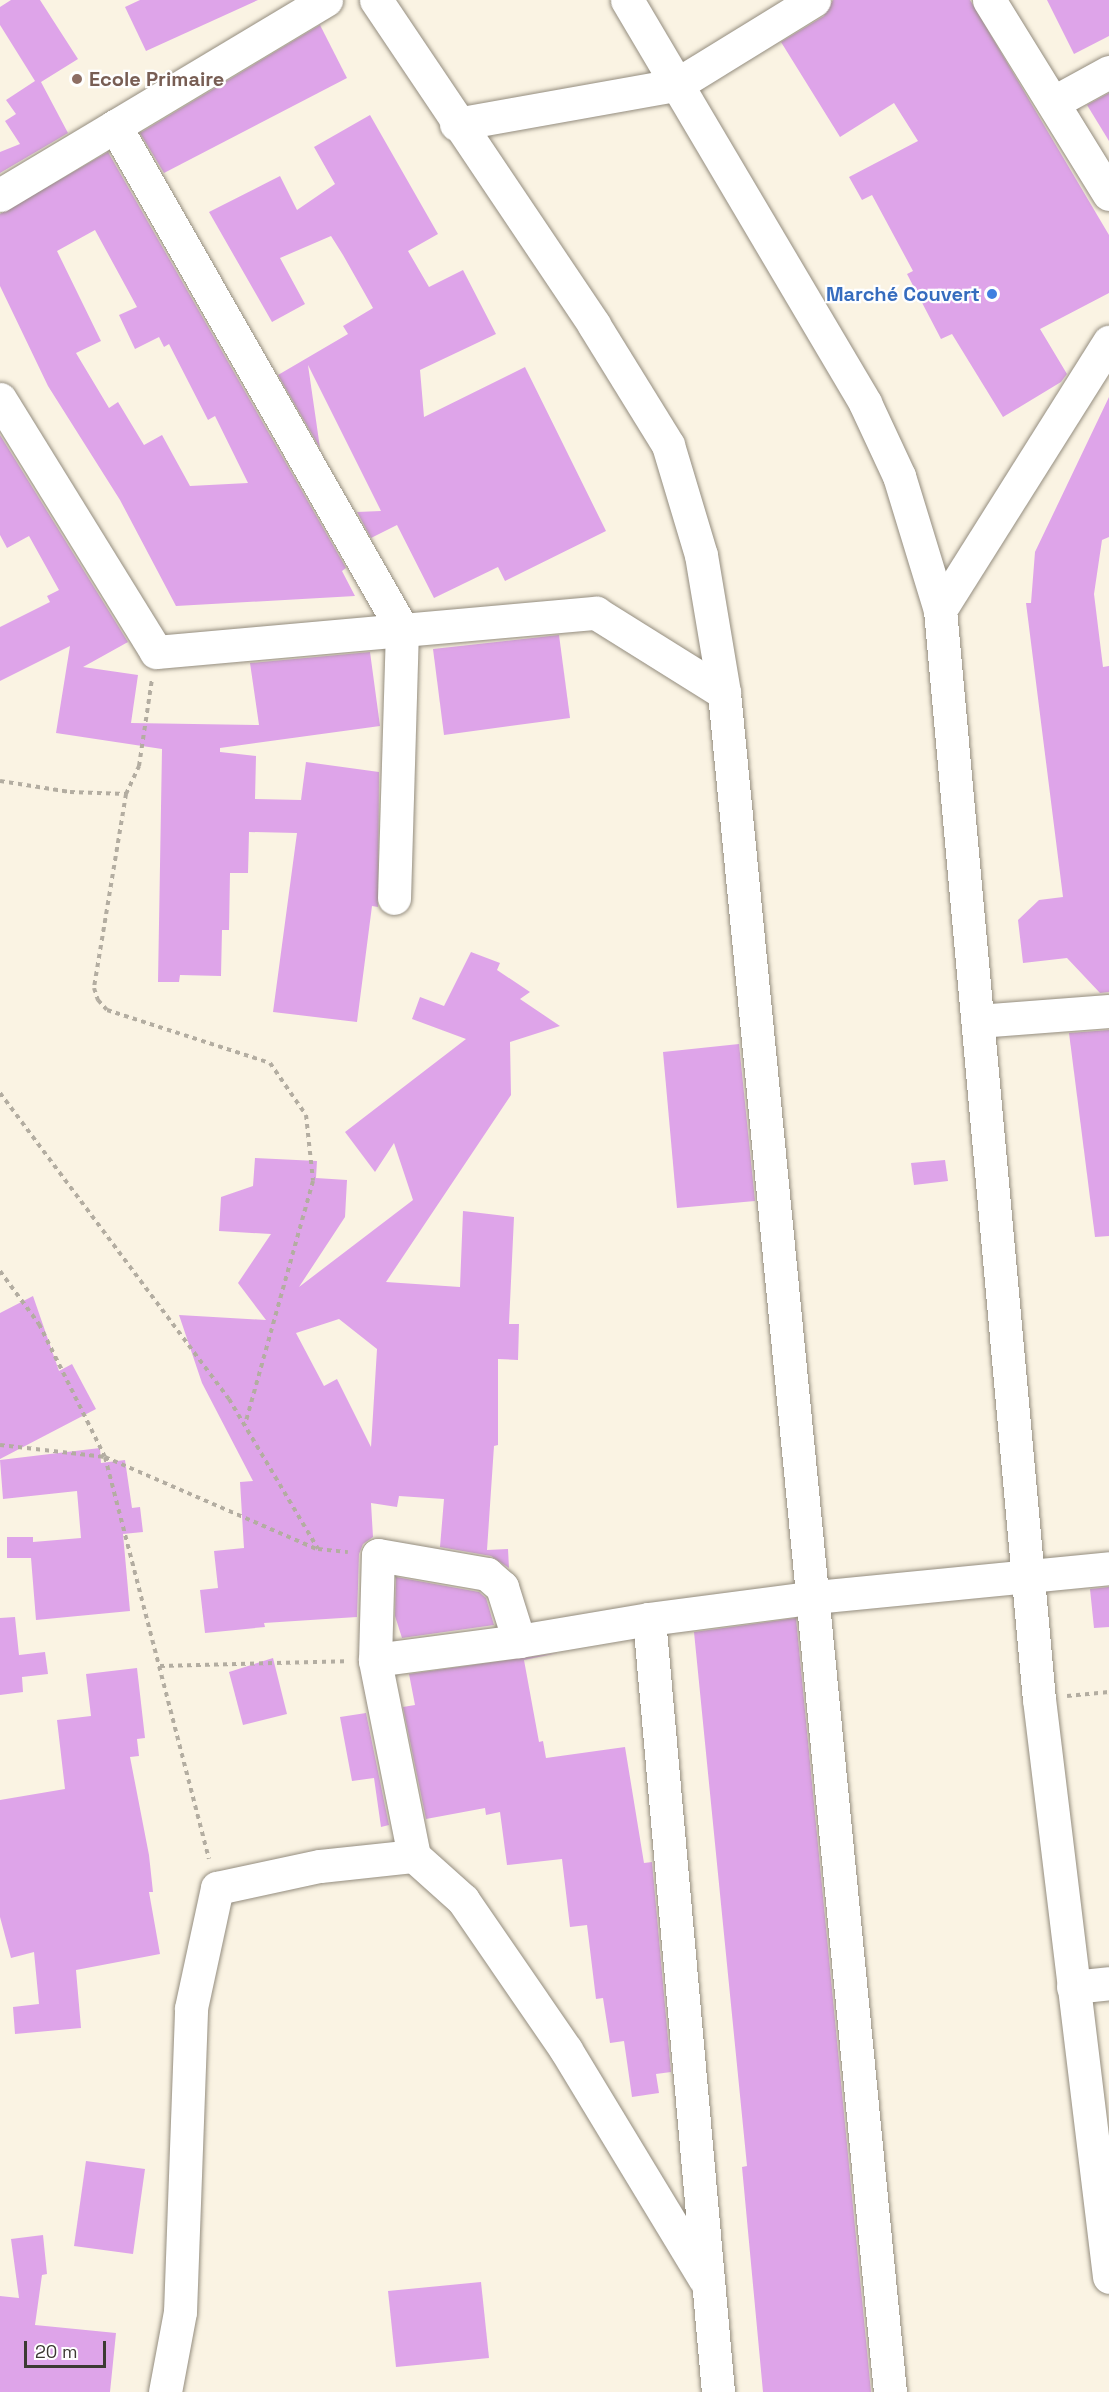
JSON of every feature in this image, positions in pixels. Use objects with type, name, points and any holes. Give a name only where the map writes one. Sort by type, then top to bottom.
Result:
[{"type":"street","points":[[0,195],[326,0]]},
{"type":"street","points":[[376,0],[456,124],[594,325],[668,445],[701,555],[724,693],[815,1597],[890,2392]]},
{"type":"street","points":[[627,0],[676,85],[731,170],[865,403],[898,476],[940,610],[1040,1699],[1109,2277]]},
{"type":"street","points":[[456,124],[676,85],[814,0]]},
{"type":"street","points":[[989,0],[1109,194]]},
{"type":"street","points":[[1054,102],[1109,72]]},
{"type":"street","points":[[115,126],[402,629],[394,898]]},
{"type":"street","points":[[940,610],[1109,342]]},
{"type":"street","points":[[0,399],[156,652],[596,613],[724,693]]},
{"type":"street","points":[[978,1021],[1109,1011]]},
{"type":"street","points":[[519,1641],[502,1587],[487,1574],[378,1555],[375,1660],[414,1856],[463,1900],[516,1972],[708,2284]]},
{"type":"street","points":[[375,1660],[815,1597],[1109,1568]]},
{"type":"street","points":[[649,1619],[718,2392]]},
{"type":"street","points":[[165,2392],[180,2312],[190,2008],[217,1888],[320,1866],[414,1856]]},
{"type":"street","points":[[1073,1987],[1109,1983]]},
{"type":"path","points":[[156,652],[140,766],[126,794],[94,988],[98,1000],[107,1010],[270,1063],[306,1115],[313,1181],[245,1425]]},
{"type":"path","points":[[0,780],[70,792],[126,794]]},
{"type":"path","points":[[0,1093],[245,1425],[318,1549]]},
{"type":"path","points":[[0,1271],[39,1324],[105,1457],[217,1888]]},
{"type":"path","points":[[0,1445],[105,1457],[318,1549],[378,1555]]},
{"type":"path","points":[[160,1666],[375,1660]]},
{"type":"path","points":[[1040,1699],[1109,1692]]},
{"type":"building","points":[[11,0],[40,0],[78,59],[41,82],[68,133],[0,173],[0,152],[20,144],[5,121],[16,114],[6,100],[35,81],[0,25],[0,7]]},
{"type":"building","points":[[140,0],[258,0],[146,51],[125,7]]},
{"type":"building","points":[[833,0],[970,0],[1109,235],[1109,293],[1040,329],[1067,374],[1061,382],[1003,417],[952,334],[941,339],[907,274],[913,271],[872,195],[862,200],[849,177],[918,141],[894,103],[840,137],[781,42],[824,16]]},
{"type":"building","points":[[1047,0],[1109,0],[1109,36],[1074,54]]},
{"type":"building","points":[[320,25],[347,78],[164,173],[140,133]]},
{"type":"building","points":[[1109,93],[1109,141],[1087,105]]},
{"type":"building","points":[[370,115],[438,234],[408,251],[429,287],[463,270],[496,334],[420,370],[424,417],[525,367],[606,531],[505,581],[498,567],[434,598],[397,525],[371,538],[357,512],[381,511],[308,365],[320,448],[278,375],[348,334],[343,326],[373,308],[343,255],[331,236],[280,258],[305,304],[272,322],[209,212],[280,176],[297,210],[335,184],[314,147]]},
{"type":"building","points":[[108,152],[346,568],[342,571],[355,596],[176,606],[120,500],[48,386],[0,286],[0,214]],"holes":[[[95,230],[137,307],[119,315],[135,349],[159,337],[164,347],[169,344],[208,420],[215,416],[248,483],[190,486],[162,435],[144,445],[118,402],[109,408],[76,353],[101,341],[57,251]]]},
{"type":"building","points":[[1109,397],[1109,537],[1102,540],[1094,594],[1103,667],[1109,666],[1109,992],[1100,993],[1067,958],[1023,963],[1018,920],[1039,900],[1063,897],[1026,603],[1031,603],[1035,552]]},
{"type":"building","points":[[0,435],[128,642],[83,667],[138,675],[131,723],[259,725],[250,663],[370,652],[380,726],[220,748],[220,752],[256,756],[255,799],[301,800],[306,762],[379,772],[378,907],[372,906],[357,1022],[273,1012],[297,833],[249,832],[248,873],[230,873],[229,930],[222,930],[221,976],[180,975],[179,982],[158,982],[162,749],[56,733],[70,646],[0,681],[0,627],[50,602],[47,596],[59,590],[29,536],[7,548],[0,535]]},
{"type":"building","points":[[559,635],[570,718],[444,735],[433,649]]},
{"type":"building","points":[[471,952],[500,963],[497,970],[530,992],[520,999],[560,1026],[510,1042],[511,1095],[386,1282],[460,1287],[463,1211],[514,1217],[509,1324],[519,1324],[518,1360],[498,1359],[498,1445],[494,1446],[487,1550],[508,1549],[509,1568],[491,1556],[440,1547],[444,1499],[399,1496],[397,1507],[371,1503],[373,1537],[363,1544],[359,1554],[357,1617],[264,1623],[265,1627],[205,1633],[200,1590],[218,1588],[214,1551],[244,1548],[240,1482],[253,1481],[202,1383],[179,1315],[266,1320],[238,1283],[271,1234],[219,1231],[221,1197],[253,1186],[255,1158],[317,1161],[316,1178],[347,1180],[345,1217],[299,1287],[413,1200],[394,1143],[375,1172],[345,1132],[466,1039],[412,1019],[420,997],[444,1006]],"holes":[[[339,1319],[377,1349],[371,1447],[337,1379],[324,1386],[296,1333]]]},
{"type":"building","points":[[1109,1030],[1109,1236],[1095,1237],[1069,1033]]},
{"type":"building","points":[[739,1044],[755,1201],[677,1208],[663,1052]]},
{"type":"building","points":[[945,1160],[948,1181],[914,1185],[911,1163]]},
{"type":"building","points":[[33,1296],[59,1371],[72,1364],[96,1409],[0,1459],[0,1313]]},
{"type":"building","points":[[100,1448],[101,1463],[125,1460],[132,1508],[140,1507],[143,1532],[123,1534],[130,1611],[36,1620],[31,1558],[7,1558],[7,1537],[33,1537],[33,1542],[81,1538],[77,1491],[3,1499],[0,1460]]},
{"type":"building","points":[[396,1577],[479,1592],[486,1598],[494,1625],[402,1638],[395,1616]]},
{"type":"building","points":[[1109,1587],[1109,1627],[1094,1628],[1090,1589]]},
{"type":"building","points":[[15,1617],[19,1655],[45,1652],[48,1674],[22,1677],[23,1692],[0,1695],[0,1618]]},
{"type":"building","points":[[796,1618],[871,2392],[763,2392],[742,2167],[747,2166],[694,1632]]},
{"type":"building","points":[[558,1653],[524,1660],[539,1742],[543,1741],[546,1758],[625,1747],[644,1863],[652,1862],[671,2072],[656,2074],[659,2093],[632,2097],[624,2041],[610,2043],[603,1998],[596,1999],[587,1925],[570,1927],[562,1859],[507,1865],[500,1812],[486,1815],[485,1808],[426,1819],[403,1707],[415,1705],[409,1674]]},
{"type":"building","points":[[273,1658],[287,1714],[243,1725],[229,1672]]},
{"type":"building","points":[[137,1668],[145,1738],[137,1739],[139,1756],[130,1757],[149,1855],[153,1892],[149,1892],[160,1954],[76,1970],[81,2028],[15,2034],[13,2007],[39,2004],[34,1952],[11,1958],[0,1917],[0,1800],[65,1789],[57,1720],[91,1716],[86,1674]]},
{"type":"building","points":[[366,1713],[389,1825],[381,1827],[374,1778],[352,1781],[340,1717]]},
{"type":"building","points":[[86,2161],[145,2169],[133,2254],[74,2246]]},
{"type":"building","points":[[43,2235],[47,2274],[42,2275],[35,2325],[116,2333],[110,2392],[0,2392],[0,2296],[19,2298],[11,2239]]},
{"type":"building","points":[[481,2282],[489,2358],[396,2367],[388,2291]]},
{"type":"place","name":"Ecole Primaire","points":[[77,79]]},
{"type":"place","name":"Marché Couvert","points":[[992,294]]}]
